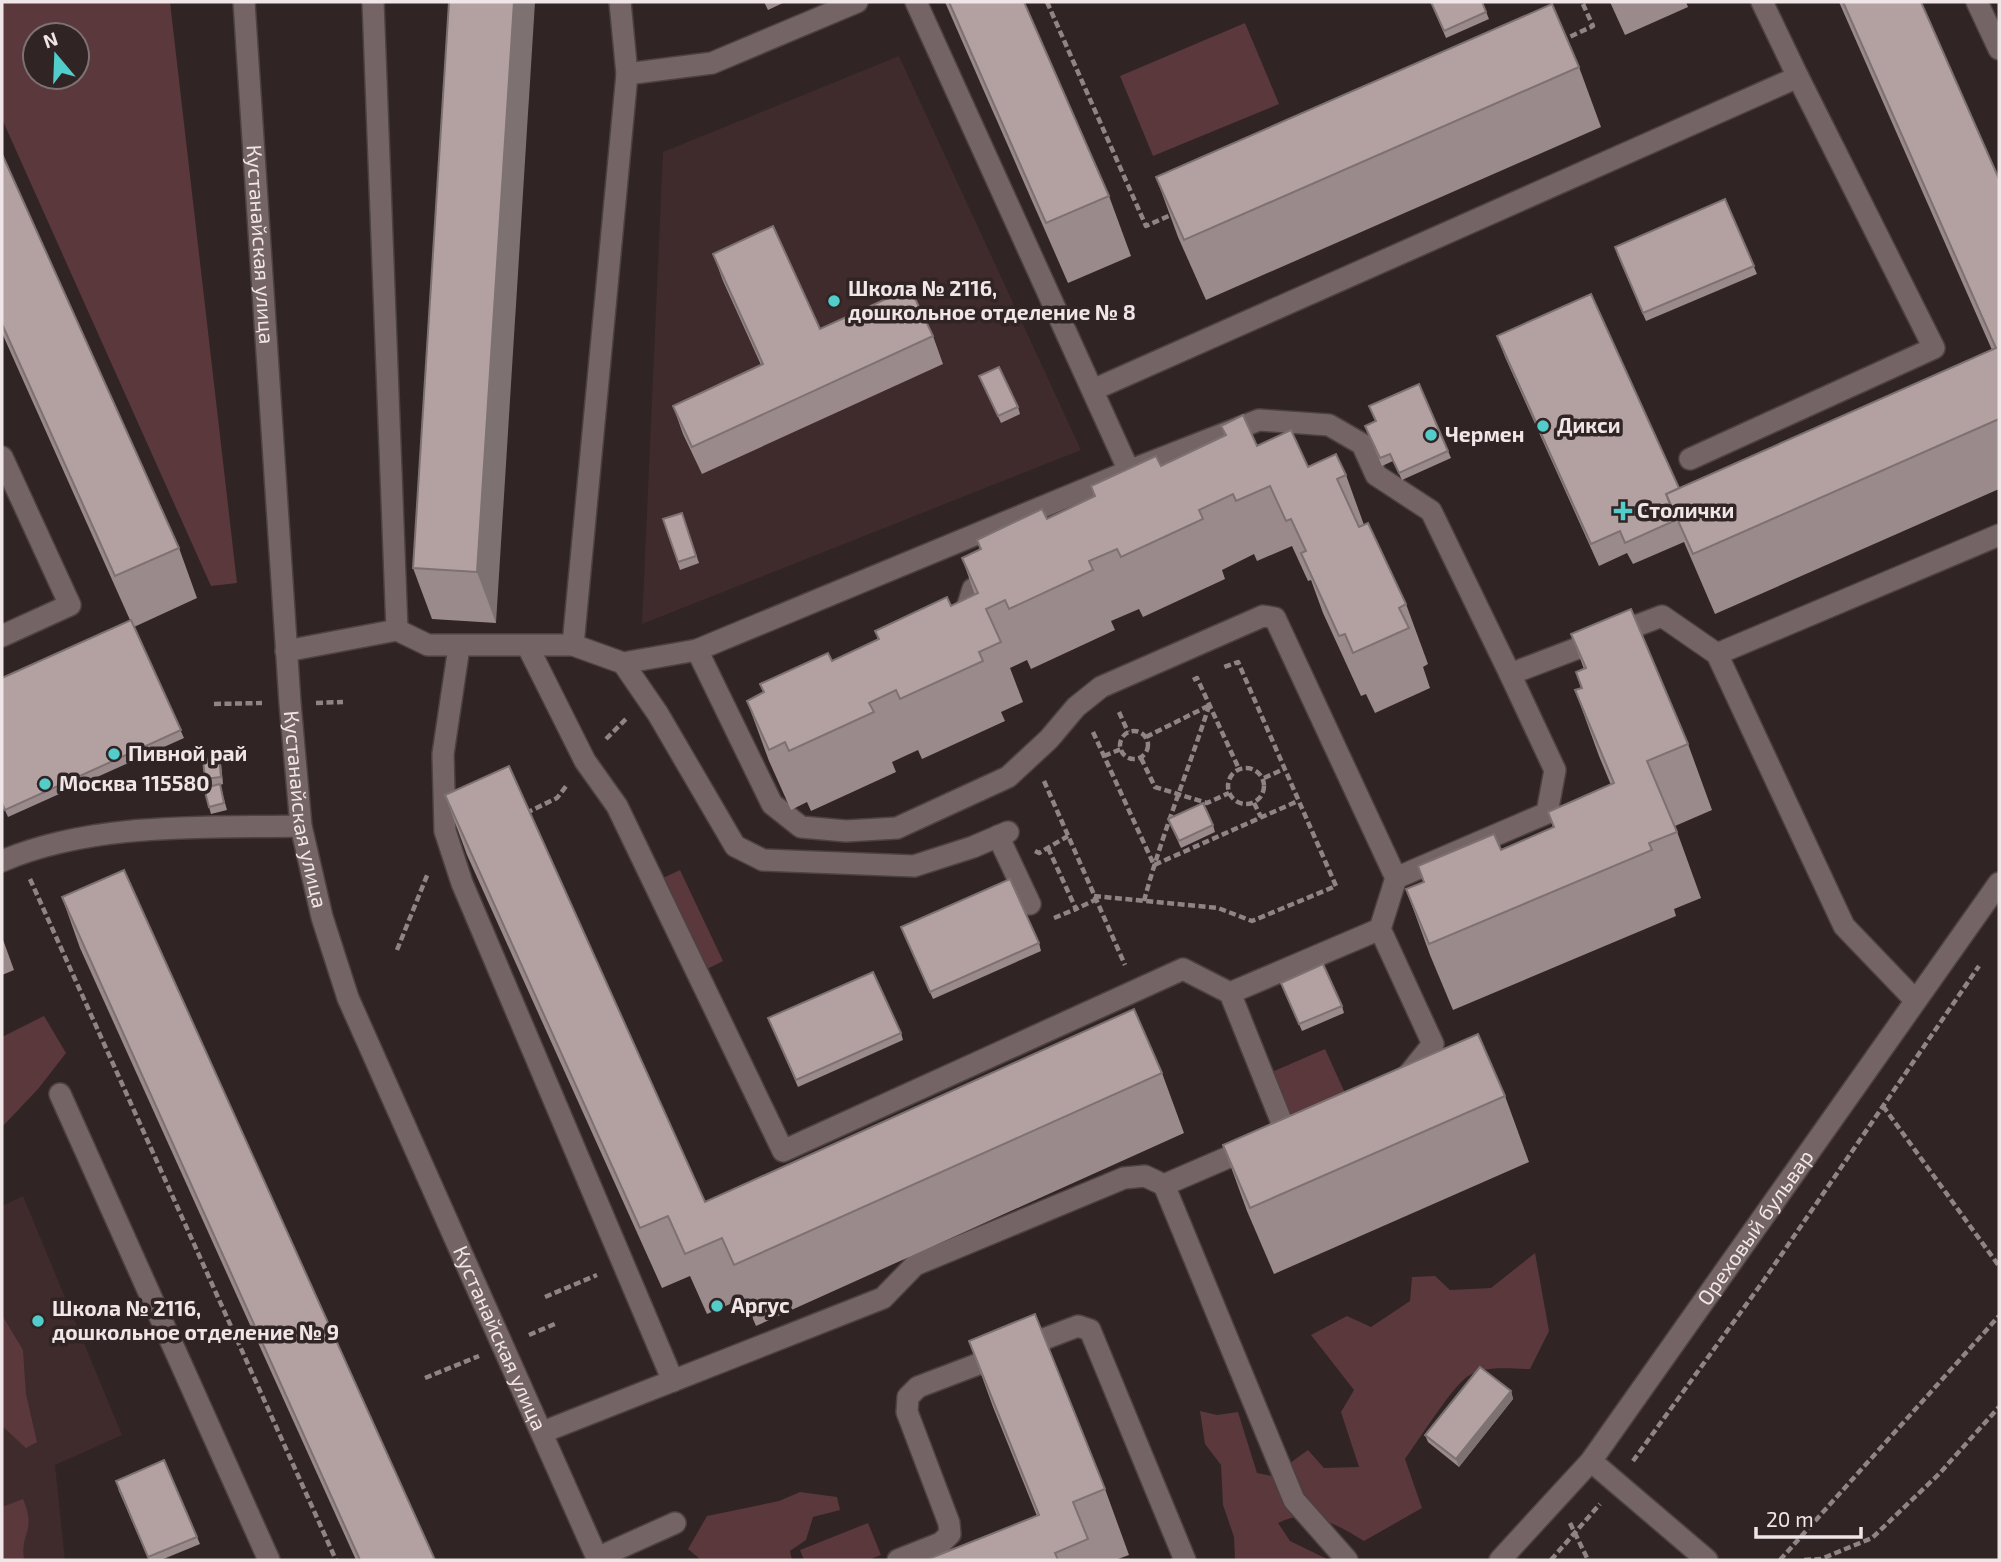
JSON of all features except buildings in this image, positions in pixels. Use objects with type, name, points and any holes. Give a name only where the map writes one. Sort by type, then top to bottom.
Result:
[{"type":"street","name":"Кустанайская улица","points":[[244,2],[286,651],[301,826],[322,917],[348,998],[598,1559]]},
{"type":"street","points":[[373,2],[397,629]]},
{"type":"street","points":[[573,645],[627,74],[620,2]]},
{"type":"street","points":[[627,74],[712,63],[857,2]]},
{"type":"street","points":[[916,2],[1095,389],[1129,471]]},
{"type":"street","points":[[1690,459],[1934,348],[1762,2]]},
{"type":"street","points":[[1977,2],[1999,49]]},
{"type":"street","points":[[1095,389],[1798,77]]},
{"type":"street","points":[[286,651],[397,629],[428,645],[573,645],[623,663],[697,650],[1259,419],[1329,425],[1362,444],[1377,475],[1431,511],[1555,770],[1547,813],[1396,878]]},
{"type":"street","points":[[1281,445],[1329,425]]},
{"type":"street","points":[[2,457],[70,605],[2,636]]},
{"type":"street","points":[[1717,654],[1999,535]]},
{"type":"street","points":[[946,644],[958,638],[973,589],[1022,566]]},
{"type":"street","points":[[697,650],[772,804],[801,827],[846,831],[897,828],[1008,777],[1049,739],[1076,707],[1101,687],[1263,616],[1275,618],[1396,878],[1380,929],[1433,1044],[1404,1080],[1381,1091]]},
{"type":"street","points":[[1510,674],[1662,616],[1717,654],[1844,926],[1915,1000]]},
{"type":"street","points":[[459,647],[443,754],[445,831],[467,896],[673,1381]]},
{"type":"street","points":[[528,647],[585,761],[617,806],[783,1151],[1183,970],[1230,993],[1286,1133]]},
{"type":"street","points":[[623,663],[647,698],[735,846],[763,860],[914,866],[1003,834],[1030,904]]},
{"type":"street","points":[[741,739],[765,728]]},
{"type":"street","points":[[2,861],[31,848],[85,836],[204,828],[301,826]]},
{"type":"street","name":"Ореховый бульвар","points":[[1500,1560],[1591,1461],[1999,884]]},
{"type":"street","points":[[1230,993],[1380,929]]},
{"type":"street","points":[[60,1094],[269,1560]]},
{"type":"street","points":[[1164,1185],[1310,1123]]},
{"type":"street","points":[[543,1432],[883,1298],[915,1265],[1124,1178],[1145,1176],[1164,1185],[1294,1500],[1347,1560]]},
{"type":"street","points":[[898,1560],[941,1543],[950,1534],[949,1523],[907,1412],[908,1397],[918,1387],[1078,1326],[1090,1330],[1185,1560]]},
{"type":"street","points":[[1591,1461],[1707,1560]]},
{"type":"street","points":[[598,1559],[676,1523]]},
{"type":"path","points":[[1047,2],[1146,226],[1183,210]]},
{"type":"path","points":[[1556,43],[1593,26],[1582,2]]},
{"type":"path","points":[[1048,848],[1076,909],[1094,898],[1144,901],[1219,908],[1252,921],[1336,887],[1238,662],[1217,670]]},
{"type":"path","points":[[1186,683],[1207,674]]},
{"type":"path","points":[[1197,678],[1239,769]]},
{"type":"path","points":[[523,814],[557,798],[585,761],[647,698]]},
{"type":"path","points":[[1146,737],[1210,705]]},
{"type":"path","points":[[1144,901],[1166,827],[1180,795],[1210,705]]},
{"type":"path","points":[[1111,715],[1130,707]]},
{"type":"path","points":[[1119,712],[1128,732]]},
{"type":"path","points":[[1090,725],[1154,865]]},
{"type":"path","points":[[1137,730],[1146,737],[1147,751],[1141,758],[1132,759],[1121,749],[1121,738],[1128,732],[1137,730]]},
{"type":"path","points":[[1104,756],[1121,749]]},
{"type":"path","points":[[1141,758],[1154,787],[1208,803],[1230,793]]},
{"type":"path","points":[[1248,767],[1264,778],[1262,797],[1254,803],[1236,801],[1230,793],[1231,775],[1239,769],[1248,767]]},
{"type":"path","points":[[1264,778],[1284,769]]},
{"type":"path","points":[[1031,782],[1042,776],[1137,990]]},
{"type":"path","points":[[1154,865],[1298,801]]},
{"type":"path","points":[[1254,803],[1261,817]]},
{"type":"path","points":[[397,950],[445,831]]},
{"type":"path","points":[[26,871],[336,1560]]},
{"type":"path","points":[[1551,1560],[1577,1533],[1617,1483],[1764,1280],[1985,958]]},
{"type":"path","points":[[1883,1106],[1999,1266]]},
{"type":"path","points":[[545,1297],[624,1263]]},
{"type":"path","points":[[1780,1560],[1999,1316]]},
{"type":"path","points":[[1804,1560],[1821,1559],[1872,1538],[1939,1474],[1999,1407]]},
{"type":"path","points":[[1557,1501],[1577,1533],[1588,1560]]},
{"type":"shaded area","points":[[2,2],[170,2],[237,583],[211,586],[2,119]]},
{"type":"shaded area","points":[[1245,23],[1279,104],[1153,156],[1120,76]]},
{"type":"shaded area","name":"Школа № 2116, дошкольное отделение № 8","points":[[899,56],[1081,450],[642,624],[663,152]]},
{"type":"shaded area","points":[[680,870],[723,961],[705,970],[661,879]]},
{"type":"shaded area","points":[[44,1016],[66,1053],[38,1089],[2,1127],[2,1037]]},
{"type":"shaded area","points":[[1325,1049],[1345,1093],[1291,1116],[1272,1072]]},
{"type":"shaded area","name":"Школа № 2116, дошкольное отделение № 9","points":[[23,1196],[122,1435],[55,1465],[65,1560],[2,1560],[2,1206]]},
{"type":"shaded area","points":[[1535,1253],[1549,1331],[1530,1369],[1492,1369],[1470,1375],[1455,1389],[1436,1414],[1405,1459],[1422,1508],[1364,1541],[1344,1529],[1312,1517],[1278,1523],[1290,1541],[1329,1560],[1235,1560],[1234,1537],[1223,1505],[1221,1465],[1205,1444],[1200,1411],[1217,1415],[1238,1412],[1257,1473],[1272,1476],[1308,1450],[1324,1468],[1359,1467],[1341,1412],[1354,1390],[1311,1335],[1347,1316],[1371,1327],[1410,1301],[1412,1277],[1435,1276],[1450,1290],[1491,1288]]},
{"type":"shaded area","points":[[2,1315],[23,1350],[26,1394],[37,1442],[26,1448],[2,1426]]},
{"type":"shaded area","points":[[800,1492],[837,1497],[840,1510],[813,1517],[806,1540],[790,1551],[792,1560],[701,1560],[688,1549],[707,1516],[779,1501]]},
{"type":"shaded area","points":[[23,1499],[29,1518],[23,1550],[24,1560],[2,1560],[2,1507]]},
{"type":"shaded area","points":[[868,1523],[881,1555],[868,1560],[804,1560],[800,1550]]},
{"type":"place","name":"Школа № 2116, дошкольное отделение № 8","points":[[834,301]]},
{"type":"place","name":"Дикси","points":[[1543,426]]},
{"type":"place","name":"Чермен","points":[[1431,435]]},
{"type":"place","name":"Столички","points":[[1623,511]]},
{"type":"place","name":"Пивной рай","points":[[114,754]]},
{"type":"place","name":"Москва 115580","points":[[45,784]]},
{"type":"place","name":"Аргус","points":[[717,1306]]},
{"type":"place","name":"Школа № 2116, дошкольное отделение № 9","points":[[38,1321]]}]
